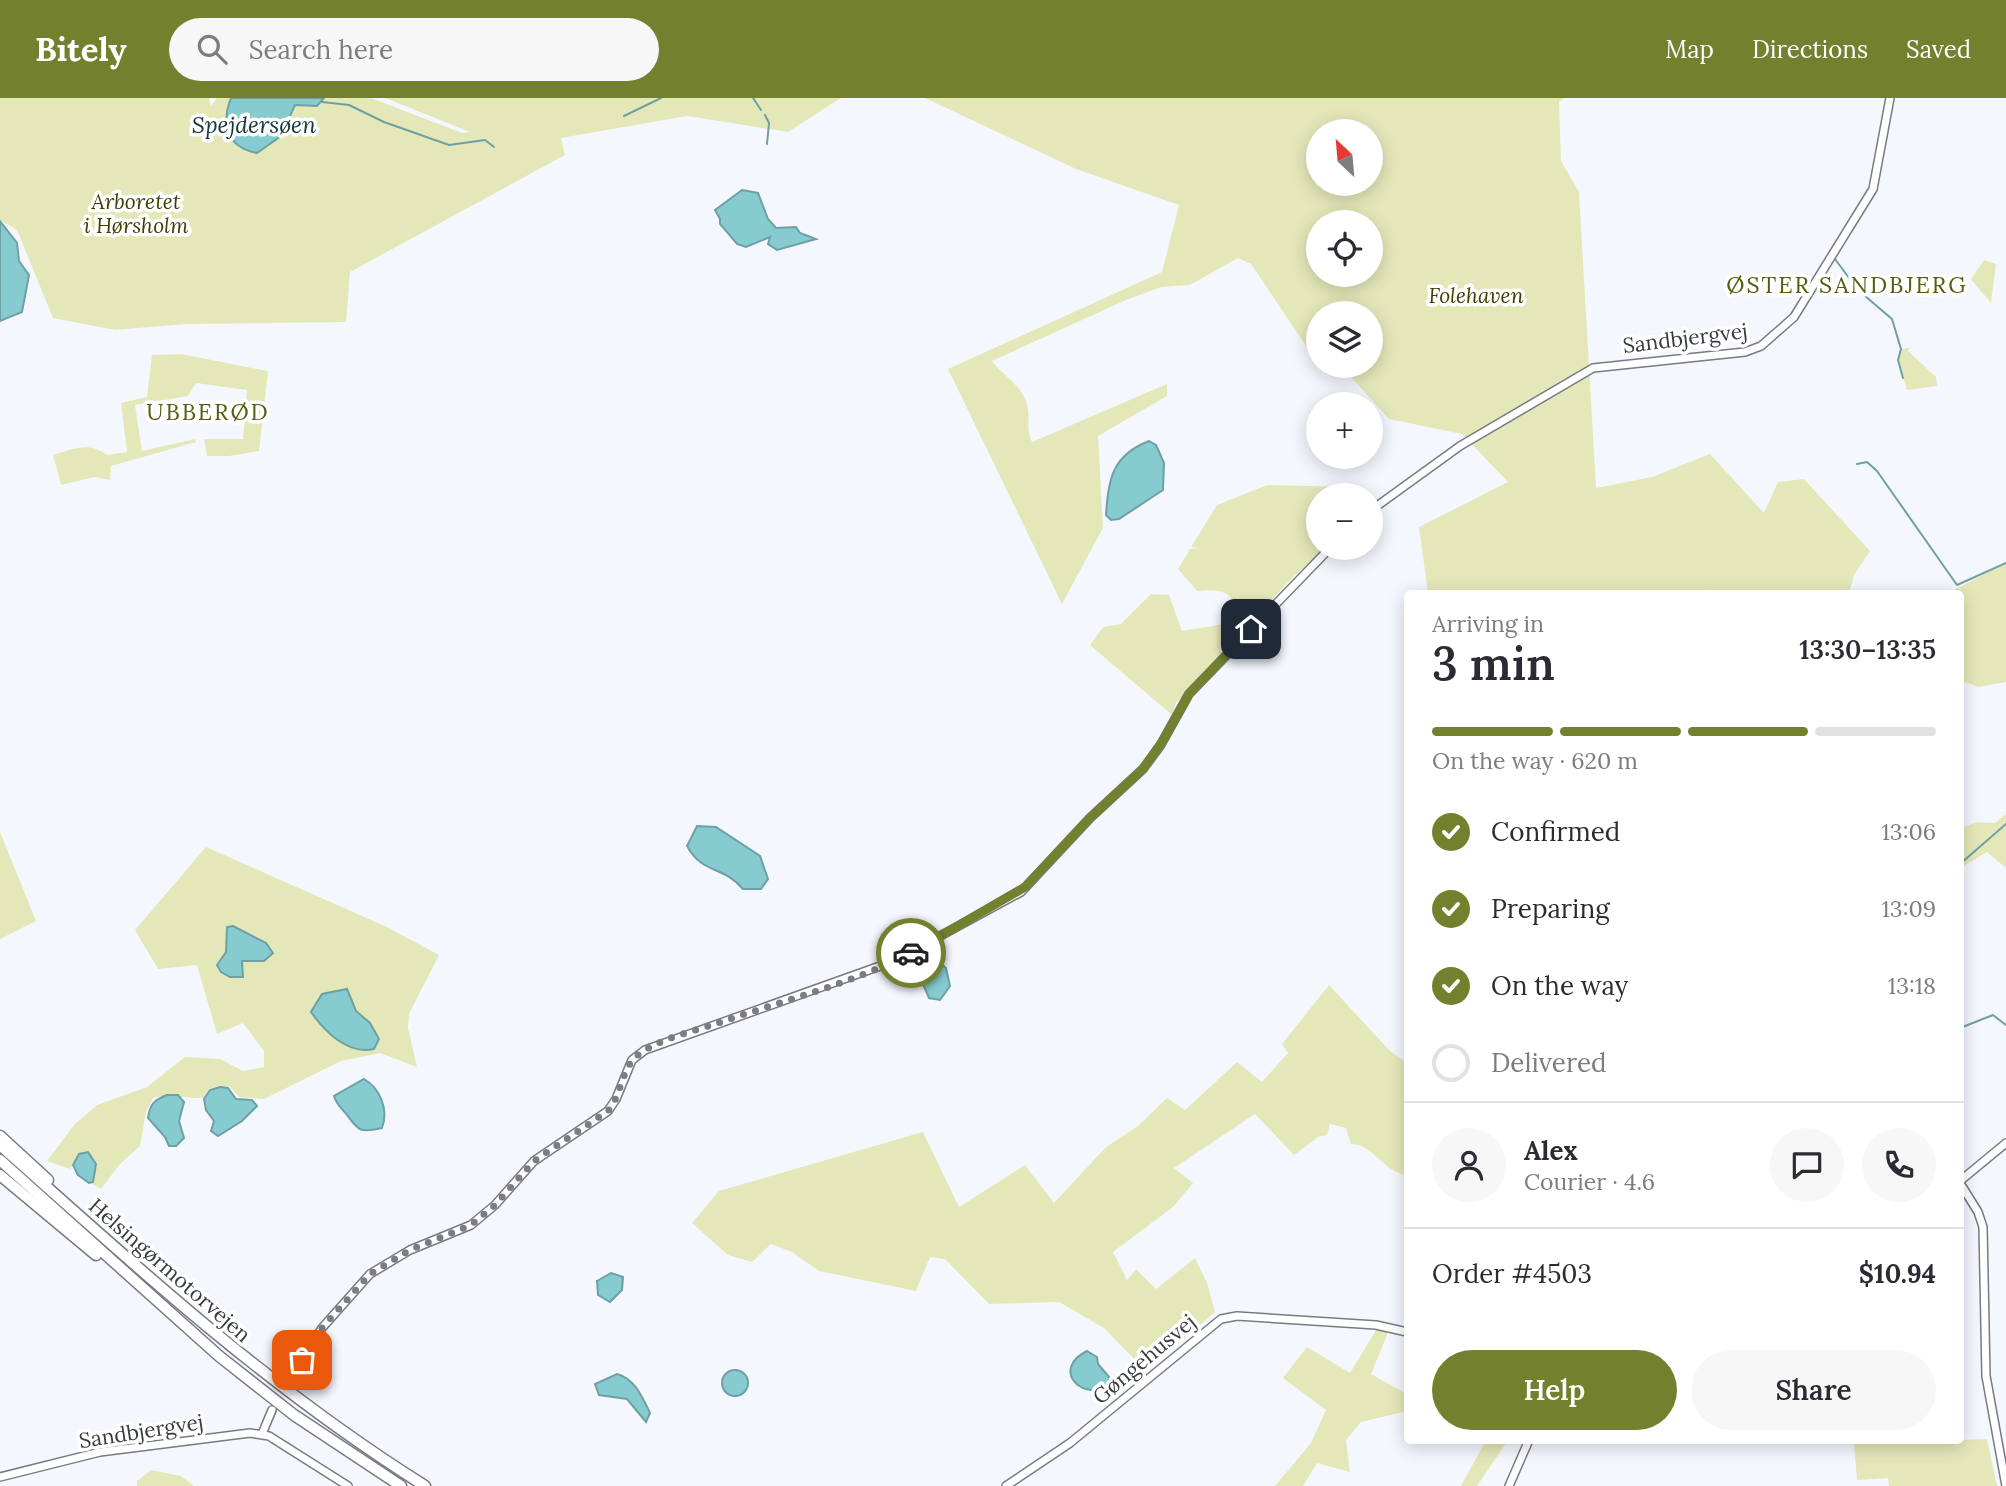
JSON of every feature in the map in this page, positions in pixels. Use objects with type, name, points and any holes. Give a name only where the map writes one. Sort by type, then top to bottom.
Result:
[{"type":"highway","points":[[0,1136],[97,1226],[107,1240]]},
{"type":"highway","name":"Helsingørmotorvejen","points":[[0,1145],[255,1368],[346,1435],[425,1486]]},
{"type":"highway","name":"Helsingørmotorvejen","points":[[0,1160],[168,1311],[260,1389],[401,1486]]},
{"type":"highway","points":[[0,1175],[129,1283],[168,1311]]},
{"type":"street","name":"Sandbjergvej","points":[[1383,502],[1460,446],[1593,368],[1745,352],[1760,346],[1778,333],[1809,297],[1874,186],[1890,98]]},
{"type":"street","points":[[289,1381],[322,1328],[369,1275],[389,1261],[481,1217],[534,1161],[608,1111],[616,1099],[629,1066],[639,1054],[674,1038],[894,961],[1021,892],[1090,818],[1143,769],[1164,739],[1189,694],[1318,560]]},
{"type":"street","points":[[1964,1179],[2006,1143]]},
{"type":"street","points":[[1964,1189],[1978,1212],[1983,1227],[1986,1376],[2006,1486]]},
{"type":"street","name":"Gøngehusvej","points":[[1006,1486],[1070,1443],[1221,1319],[1237,1316],[1376,1325],[1404,1331]]},
{"type":"street","points":[[272,1410],[262,1434],[348,1486]]},
{"type":"street","name":"Sandbjergvej","points":[[0,1477],[100,1452],[250,1433],[262,1434]]},
{"type":"street","points":[[1509,1486],[1527,1444]]},
{"type":"green space","name":"Arboretet i Hørsholm","points":[[0,98],[209,98],[211,106],[217,98],[371,98],[462,133],[470,132],[385,98],[841,98],[788,132],[687,116],[561,138],[565,155],[350,272],[346,322],[186,324],[115,330],[53,318],[17,230],[0,220]]},
{"type":"green space","name":"Folehaven","points":[[925,98],[1564,98],[1559,102],[1561,161],[1579,192],[1596,488],[1652,477],[1710,454],[1764,513],[1778,482],[1804,479],[1870,551],[1854,575],[1850,590],[1428,590],[1419,527],[1508,482],[1462,434],[1389,419],[1383,412],[1383,392],[1365,392],[1352,378],[1383,378],[1383,301],[1306,301],[1306,346],[1251,264],[1238,258],[1190,285],[1161,287],[1126,300],[992,361],[1024,397],[1032,442],[1167,384],[1167,396],[1098,436],[1103,528],[1062,604],[948,369],[1162,272],[1179,205],[1076,169]]},
{"type":"green space","points":[[1984,260],[1996,264],[1991,303],[1971,279]]},
{"type":"green space","points":[[1910,348],[1908,351],[1936,377],[1937,386],[1907,390],[1898,360],[1901,349]]},
{"type":"green space","points":[[181,354],[268,371],[259,451],[229,456],[207,456],[204,439],[243,439],[247,390],[196,383],[188,396],[135,405],[142,451],[195,439],[196,442],[111,466],[110,480],[94,477],[61,485],[53,455],[87,447],[107,455],[127,452],[121,403],[147,397],[152,355]]},
{"type":"green space","points":[[1267,485],[1306,486],[1306,560],[1312,560],[1176,703],[1172,715],[1090,645],[1103,627],[1121,624],[1151,594],[1169,595],[1182,631],[1231,623],[1236,605],[1232,599],[1224,593],[1197,591],[1178,569],[1190,549],[1200,548],[1191,547],[1217,505]]},
{"type":"green space","points":[[2006,563],[2006,682],[1978,687],[1964,682],[1964,590],[1954,590]]},
{"type":"green space","points":[[2006,814],[2006,868],[1987,852],[1964,866],[1964,827],[1976,822],[1995,823]]},
{"type":"green space","points":[[0,832],[36,921],[0,939]]},
{"type":"green space","points":[[206,847],[387,927],[439,955],[409,1014],[408,1028],[417,1067],[380,1053],[341,1061],[264,1099],[239,1097],[229,1086],[210,1088],[203,1098],[153,1098],[146,1112],[140,1146],[120,1164],[101,1189],[92,1184],[93,1162],[83,1151],[70,1169],[47,1161],[75,1124],[97,1105],[147,1087],[185,1057],[220,1059],[243,1071],[264,1067],[264,1051],[243,1023],[217,1034],[197,965],[158,969],[135,930]]},
{"type":"green space","points":[[1329,985],[1390,1051],[1404,1061],[1404,1174],[1391,1169],[1366,1148],[1351,1144],[1346,1128],[1330,1124],[1327,1135],[1318,1137],[1294,1155],[1255,1114],[1174,1168],[1193,1183],[1173,1207],[1113,1252],[1127,1280],[1136,1269],[1156,1289],[1195,1258],[1207,1283],[1215,1312],[1146,1371],[1104,1328],[1059,1302],[989,1304],[945,1259],[930,1257],[916,1291],[819,1271],[792,1252],[771,1244],[752,1262],[728,1255],[692,1223],[719,1191],[923,1132],[959,1207],[1025,1165],[1054,1203],[1106,1147],[1138,1126],[1167,1098],[1185,1110],[1237,1062],[1262,1082],[1288,1053],[1282,1044]]},
{"type":"green space","points":[[1376,1330],[1387,1331],[1371,1374],[1404,1392],[1404,1412],[1361,1422],[1346,1440],[1350,1472],[1317,1463],[1303,1486],[1275,1486],[1311,1443],[1326,1410],[1283,1378],[1307,1347],[1350,1373]]},
{"type":"green space","points":[[1987,1439],[1997,1486],[1889,1486],[1888,1478],[1857,1480],[1854,1444],[1964,1444],[1964,1440]]},
{"type":"green space","points":[[1484,1444],[1505,1444],[1477,1486],[1461,1486]]},
{"type":"green space","points":[[151,1470],[181,1476],[194,1486],[137,1486],[137,1481]]},
{"type":"water","name":"Spejdersøen","points":[[231,98],[324,98],[317,106],[295,105],[281,136],[257,153],[238,146],[229,133],[226,117]]},
{"type":"water","points":[[742,190],[758,193],[768,219],[776,228],[796,227],[800,233],[816,239],[777,250],[768,244],[770,237],[746,247],[737,244],[720,224],[715,210]]},
{"type":"water","points":[[0,221],[17,243],[19,261],[29,275],[22,312],[0,321]]},
{"type":"water","points":[[1149,441],[1156,445],[1164,463],[1163,490],[1119,519],[1111,520],[1106,515],[1107,502],[1115,469],[1127,453]]},
{"type":"water","points":[[697,826],[716,827],[760,856],[768,879],[761,889],[743,889],[736,881],[700,862],[687,846]]},
{"type":"water","points":[[233,926],[266,943],[273,953],[264,961],[242,961],[243,977],[230,977],[221,972],[217,965],[226,952],[227,927]]},
{"type":"water","points":[[934,958],[946,968],[950,986],[940,1000],[929,998],[923,984],[924,967]]},
{"type":"water","points":[[347,989],[356,1011],[370,1023],[379,1039],[374,1049],[355,1049],[346,1045],[330,1034],[311,1012],[322,994]]},
{"type":"water","points":[[364,1079],[375,1088],[382,1100],[382,1128],[361,1129],[335,1099],[334,1096]]},
{"type":"water","points":[[228,1088],[236,1099],[252,1100],[257,1106],[242,1121],[218,1136],[211,1131],[214,1121],[206,1110],[204,1099],[210,1090]]},
{"type":"water","points":[[167,1095],[178,1095],[184,1102],[179,1121],[184,1138],[176,1146],[169,1146],[165,1137],[148,1118],[153,1103]]},
{"type":"water","points":[[88,1152],[96,1164],[93,1182],[89,1183],[78,1175],[73,1165],[79,1154]]},
{"type":"water","points":[[611,1273],[623,1277],[622,1290],[610,1302],[598,1295],[597,1281]]},
{"type":"water","points":[[1087,1351],[1097,1357],[1098,1364],[1110,1378],[1108,1388],[1087,1389],[1073,1380],[1072,1366],[1077,1358]]},
{"type":"water","points":[[735,1370],[744,1374],[748,1383],[744,1392],[735,1396],[726,1392],[722,1383],[726,1374]]},
{"type":"water","points":[[617,1374],[629,1380],[641,1395],[650,1413],[646,1422],[627,1399],[599,1395],[595,1384]]},
{"type":"waterway","points":[[624,116],[661,98]]},
{"type":"waterway","points":[[753,98],[761,110]]},
{"type":"waterway","points":[[322,102],[349,105],[384,122],[449,145],[485,140],[494,147]]},
{"type":"waterway","points":[[765,115],[769,123],[767,144]]},
{"type":"waterway","points":[[1835,259],[1858,290],[1892,319],[1901,349],[1898,360],[1903,378]]},
{"type":"waterway","points":[[1857,464],[1867,462],[1877,471],[1957,585],[2006,563]]},
{"type":"waterway","points":[[1964,861],[2006,824]]},
{"type":"waterway","points":[[1964,1026],[1993,1015],[2006,1025]]},
{"type":"way so far","points":[[302,1360],[322,1328],[370,1274],[434,1238],[471,1225],[495,1205],[534,1161],[564,1138],[608,1111],[616,1099],[632,1060],[639,1054],[674,1038],[857,976],[911,953]]},
{"type":"district","name":"ØSTER SANDBJERG","points":[[1847,284]]},
{"type":"district","name":"UBBERØD","points":[[208,411]]},
{"type":"route","points":[[911,953],[1021,892],[1090,818],[1143,769],[1164,739],[1189,694],[1251,629]]}]
